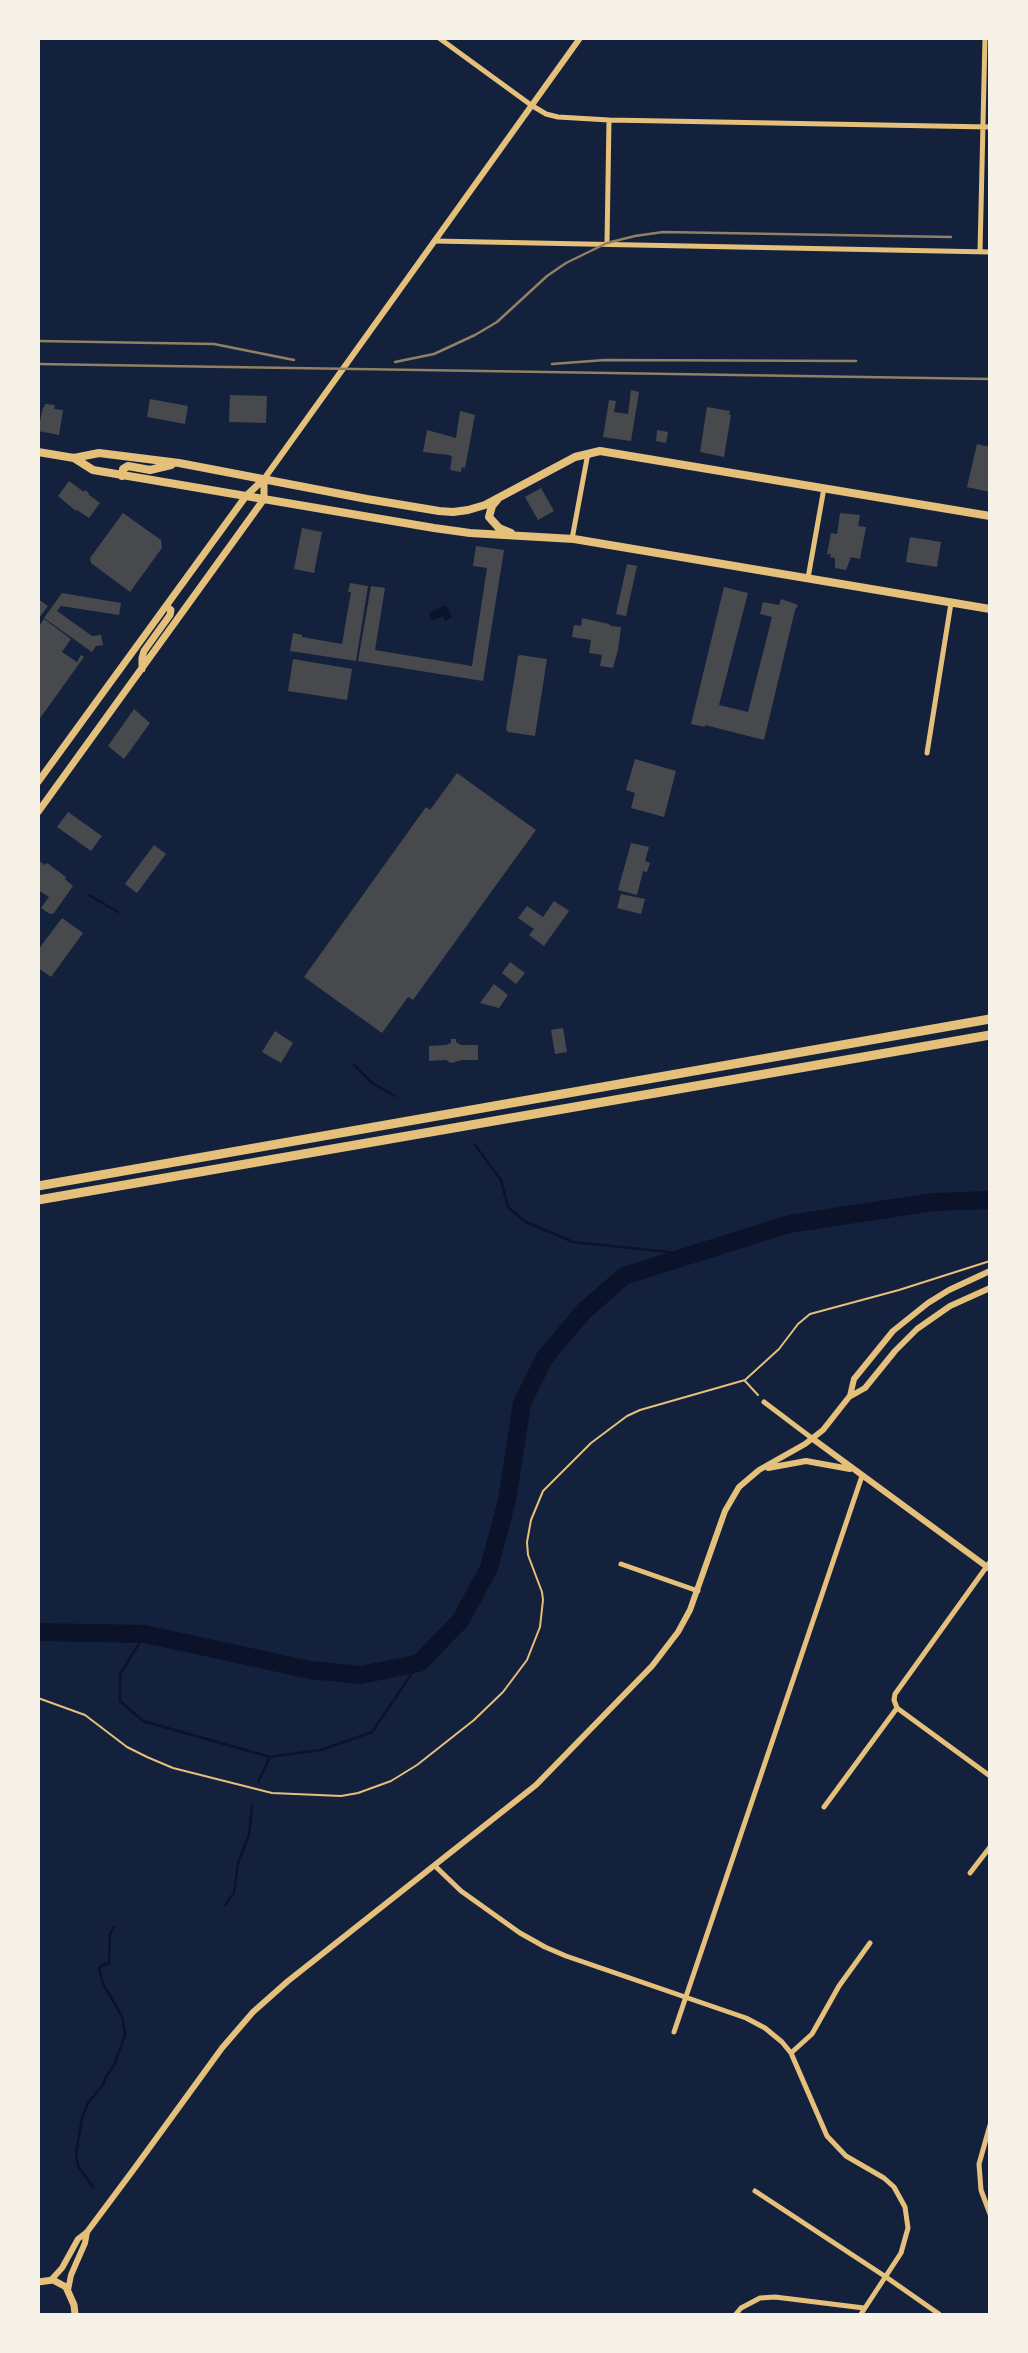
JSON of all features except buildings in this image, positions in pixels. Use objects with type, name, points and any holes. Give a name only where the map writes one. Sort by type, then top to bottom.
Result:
[{"type":"highway","points":[[38,1186],[989,1019]]},
{"type":"highway","points":[[38,1200],[989,1035]]},
{"type":"main road","points":[[38,452],[74,458],[99,453],[179,463],[429,510],[453,512],[468,510],[499,498],[569,460],[588,453],[618,453],[989,516]]},
{"type":"main road","points":[[74,458],[93,470],[122,476],[434,528],[572,539],[989,609]]},
{"type":"main road","points":[[122,476],[123,469],[128,466],[150,470],[179,463]]},
{"type":"main road","points":[[38,782],[246,496],[264,479]]},
{"type":"main road","points":[[38,812],[264,499],[264,479]]},
{"type":"main road","points":[[499,498],[492,506],[489,517],[499,528],[518,536]]},
{"type":"main road","points":[[142,670],[144,651],[170,615],[171,610],[166,606]]},
{"type":"main road","points":[[38,2282],[60,2282],[68,2290],[76,2313]]},
{"type":"street","points":[[439,38],[531,105],[546,114],[558,117],[986,127]]},
{"type":"street","points":[[264,479],[580,38]]},
{"type":"street","points":[[980,252],[986,127],[985,38]]},
{"type":"street","points":[[607,243],[609,120]]},
{"type":"street","points":[[434,241],[989,253]]},
{"type":"street","points":[[572,539],[588,453]]},
{"type":"street","points":[[808,578],[824,488]]},
{"type":"street","points":[[927,753],[951,603]]},
{"type":"street","points":[[51,2280],[62,2268],[78,2239],[87,2232],[222,2048],[245,2021],[288,1981],[517,1801],[573,1748],[665,1650],[690,1610],[729,1502],[739,1487],[759,1470],[813,1438],[833,1419],[849,1397],[854,1378],[893,1331],[939,1296],[989,1271]]},
{"type":"street","points":[[849,1397],[865,1388],[917,1329],[950,1306],[989,1288]]},
{"type":"street","points":[[764,1402],[988,1566],[895,1694],[895,1705],[989,1776]]},
{"type":"street","points":[[759,1470],[806,1461],[853,1469]]},
{"type":"street","points":[[674,2032],[862,1476]]},
{"type":"street","points":[[621,1564],[698,1591]]},
{"type":"street","points":[[824,1807],[897,1708]]},
{"type":"street","points":[[970,1873],[989,1847]]},
{"type":"street","points":[[435,1866],[461,1891],[520,1933],[545,1947],[756,2023],[775,2035],[792,2053],[827,2136],[846,2156],[884,2178],[894,2187],[905,2207],[908,2228],[901,2253],[861,2315]]},
{"type":"street","points":[[792,2053],[812,2034],[839,1986],[870,1943]]},
{"type":"street","points":[[989,2124],[979,2164],[981,2190],[989,2214]]},
{"type":"street","points":[[755,2191],[939,2315]]},
{"type":"street","points":[[68,2290],[87,2232]]},
{"type":"street","points":[[736,2315],[741,2308],[760,2298],[775,2297],[864,2308]]},
{"type":"path","points":[[38,1698],[85,1715],[127,1747],[146,1757],[173,1768],[272,1794],[341,1796],[391,1781],[417,1765],[474,1720],[502,1692],[527,1660],[540,1627],[543,1600],[528,1555],[528,1532],[543,1491],[591,1443],[627,1416],[652,1406],[745,1380],[779,1349],[798,1324],[810,1314],[875,1297],[989,1261]]},
{"type":"path","points":[[745,1380],[764,1402]]},
{"type":"water","points":[[446,605],[452,617],[445,621],[443,616],[432,621],[429,613]]},
{"type":"waterway","points":[[89,895],[118,912]]},
{"type":"waterway","points":[[354,1065],[372,1083],[395,1096]]},
{"type":"waterway","points":[[475,1145],[501,1180],[508,1207],[524,1221],[573,1242],[669,1252],[688,1257]]},
{"type":"waterway","points":[[38,1632],[145,1634],[310,1670],[361,1675],[419,1663],[460,1621],[489,1568],[507,1500],[522,1403],[545,1357],[584,1311],[624,1276],[789,1224],[933,1202],[990,1200]]},
{"type":"waterway","points":[[145,1634],[120,1674],[120,1701],[143,1721],[270,1757]]},
{"type":"waterway","points":[[258,1782],[270,1757],[321,1750],[372,1732],[419,1663]]},
{"type":"waterway","points":[[225,1905],[234,1893],[238,1863],[249,1835],[252,1806]]},
{"type":"waterway","points":[[93,2187],[78,2166],[76,2153],[82,2118],[88,2103],[103,2085],[114,2065],[125,2035],[122,2016],[103,1984],[99,1970],[102,1965],[109,1963],[110,1934],[114,1927]]},
{"type":"railway","points":[[395,362],[434,354],[475,335],[497,322],[547,276],[566,263],[607,243],[635,236],[663,232],[951,237]]},
{"type":"railway","points":[[38,341],[214,344],[294,360]]},
{"type":"railway","points":[[552,364],[605,360],[856,361]]},
{"type":"railway","points":[[38,364],[990,379]]}]
